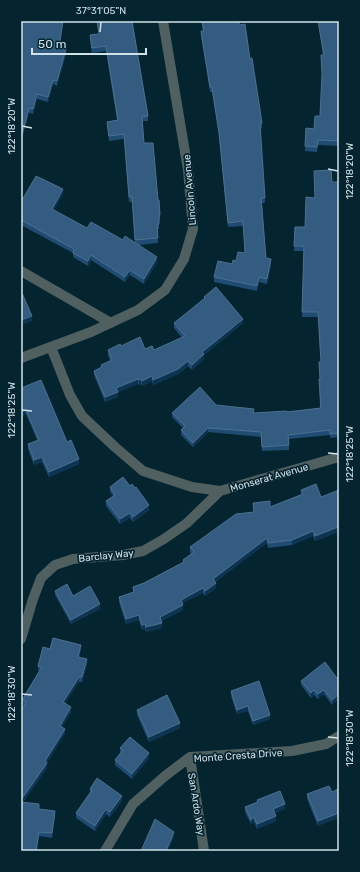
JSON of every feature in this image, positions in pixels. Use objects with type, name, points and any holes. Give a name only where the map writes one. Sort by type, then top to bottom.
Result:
[{"type":"street","name":"Lincoln Avenue","points":[[21,358],[111,323],[138,310],[166,290],[184,259],[193,229],[188,170],[163,21]]},
{"type":"street","points":[[21,271],[111,323]]},
{"type":"street","name":"Monserat Avenue","points":[[51,347],[70,395],[82,416],[115,448],[143,471],[192,487],[220,491],[339,457]]},
{"type":"street","name":"Barclay Way","points":[[21,639],[41,578],[55,565],[72,559],[123,555],[144,551],[187,523],[220,491]]},
{"type":"street","name":"Monte Cresta Drive","points":[[105,851],[133,804],[165,776],[190,758],[292,751],[326,744],[339,736]]},
{"type":"street","name":"San Ardo Way","points":[[190,758],[204,851]]},
{"type":"building","points":[[21,21],[63,21],[59,47],[66,49],[57,81],[53,80],[48,97],[37,94],[33,109],[29,108],[21,139]]},
{"type":"building","points":[[97,21],[132,21],[148,116],[142,117],[144,143],[153,143],[160,215],[159,224],[157,225],[158,238],[135,240],[132,197],[129,197],[124,134],[109,136],[107,122],[118,120],[106,46],[92,48],[90,35],[99,34]]},
{"type":"building","points":[[202,21],[239,21],[240,25],[245,24],[262,123],[260,124],[265,198],[261,198],[266,258],[271,259],[267,279],[259,277],[257,286],[214,277],[218,261],[232,264],[233,260],[236,261],[238,252],[245,253],[243,221],[228,223],[219,132],[201,31],[204,31]]},
{"type":"building","points":[[318,21],[339,21],[339,141],[318,140],[317,147],[305,146],[306,128],[314,129],[315,116],[320,116],[322,74],[321,55],[324,55]]},
{"type":"building","points":[[331,170],[332,182],[339,182],[339,433],[330,434],[330,430],[288,435],[289,445],[262,447],[261,432],[208,428],[193,443],[181,430],[185,426],[172,413],[200,387],[216,405],[254,409],[253,413],[287,412],[321,408],[319,362],[321,362],[318,312],[302,312],[304,246],[294,246],[295,227],[305,227],[306,197],[315,198],[314,171]]},
{"type":"building","points":[[36,176],[63,189],[52,209],[87,228],[91,222],[123,240],[125,236],[157,257],[144,279],[130,270],[125,277],[91,255],[88,261],[73,253],[74,249],[21,220],[21,202]]},
{"type":"building","points":[[216,287],[243,319],[202,352],[204,354],[192,365],[188,361],[178,369],[153,380],[152,376],[142,381],[141,379],[138,379],[116,388],[118,392],[105,397],[94,371],[102,367],[101,365],[112,360],[108,350],[140,337],[145,349],[152,346],[154,350],[185,336],[174,323]]},
{"type":"building","points":[[21,293],[32,316],[21,320]]},
{"type":"building","points":[[41,380],[67,442],[71,440],[79,459],[49,472],[42,457],[34,460],[28,444],[39,440],[26,410],[21,412],[21,388]]},
{"type":"building","points":[[123,477],[130,486],[132,484],[135,488],[136,487],[149,505],[133,517],[130,513],[120,519],[106,501],[115,495],[110,487]]},
{"type":"building","points":[[316,484],[321,497],[339,490],[339,530],[338,527],[315,536],[313,531],[292,540],[268,543],[267,538],[213,579],[216,583],[205,591],[203,588],[181,600],[183,605],[160,617],[162,623],[146,627],[145,624],[142,625],[139,615],[126,619],[119,597],[134,592],[133,587],[144,583],[184,562],[183,560],[194,552],[190,547],[236,514],[254,512],[253,503],[270,501],[270,507],[303,494],[301,490]]},
{"type":"building","points":[[67,584],[73,596],[90,586],[100,604],[71,620],[55,591]]},
{"type":"building","points":[[53,638],[81,645],[78,657],[87,659],[82,677],[79,677],[63,702],[71,707],[60,726],[65,729],[45,761],[47,763],[21,800],[21,711],[26,702],[22,700],[42,667],[38,666],[43,647],[50,649]]},
{"type":"building","points":[[325,662],[339,681],[339,694],[332,700],[324,690],[318,694],[314,690],[311,693],[301,681]]},
{"type":"building","points":[[259,681],[270,715],[253,721],[248,706],[237,710],[231,691]]},
{"type":"building","points":[[167,695],[180,723],[149,737],[137,710]]},
{"type":"building","points":[[130,737],[149,753],[132,774],[115,760],[123,750],[120,748]]},
{"type":"building","points":[[97,778],[122,796],[110,812],[106,809],[95,826],[76,813],[92,790],[90,789]]},
{"type":"building","points":[[329,786],[332,792],[338,789],[339,813],[318,821],[307,794]]},
{"type":"building","points":[[280,791],[285,804],[273,809],[276,816],[257,824],[254,817],[251,820],[245,807],[258,802],[257,800]]},
{"type":"building","points":[[21,802],[39,804],[39,809],[55,811],[52,833],[39,832],[36,851],[21,851]]},
{"type":"building","points":[[155,819],[174,832],[166,851],[141,851]]}]
